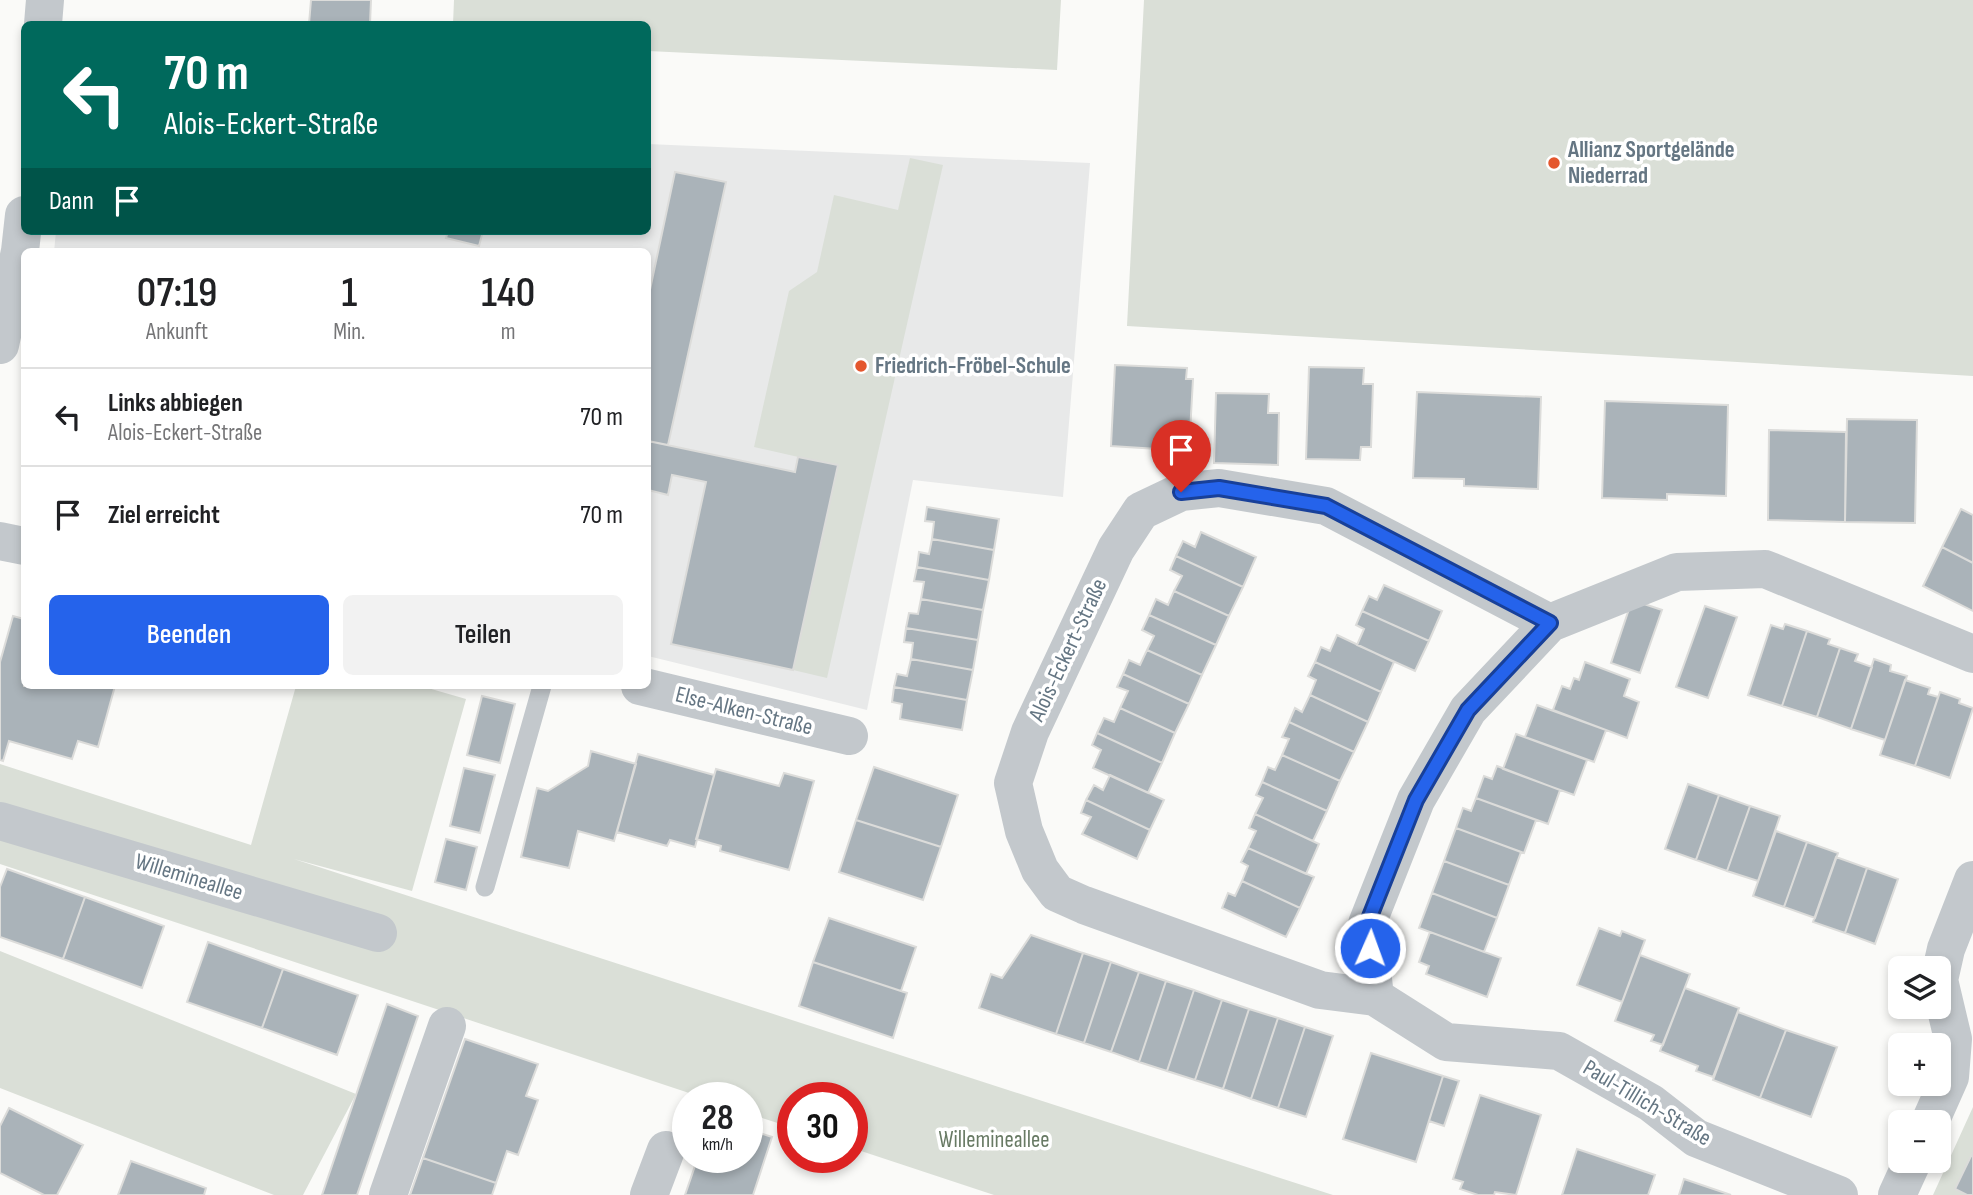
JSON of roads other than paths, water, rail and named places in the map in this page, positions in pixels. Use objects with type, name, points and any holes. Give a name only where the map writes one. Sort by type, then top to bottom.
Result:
[{"type":"street","points":[[43,21],[45,0]]},
{"type":"street","points":[[0,345],[15,238]]},
{"type":"street","name":"Alois-Eckert-Straße","points":[[1375,997],[1320,990],[1084,905],[1057,893],[1040,870],[1024,831],[1013,783],[1030,732],[1110,561],[1141,511],[1181,492],[1219,488],[1326,506],[1550,623]]},
{"type":"street","points":[[0,541],[21,545]]},
{"type":"street","points":[[1375,997],[1367,924],[1416,800],[1468,710],[1550,623],[1676,572],[1765,569],[1973,654]]},
{"type":"street","name":"Else-Alken-Straße","points":[[651,689],[849,736]]},
{"type":"street","name":"Willemineallee","points":[[0,821],[378,933]]},
{"type":"street","points":[[1935,1110],[1950,1077],[1953,1038],[1940,980],[1946,949],[1973,880]]},
{"type":"street","name":"Paul-Tillich-Straße","points":[[1375,997],[1446,1042],[1559,1051],[1651,1103],[1696,1138],[1839,1195]]},
{"type":"street","points":[[388,1195],[447,1026]]},
{"type":"street","points":[[649,1195],[666,1150]]},
{"type":"street","points":[[1897,1195],[1907,1173]]},
{"type":"lane","points":[[485,887],[541,689]]},
{"type":"place","name":"Allianz Sportgelände Niederrad","points":[[1554,163]]},
{"type":"place","name":"Friedrich-Fröbel-Schule","points":[[861,366]]}]
